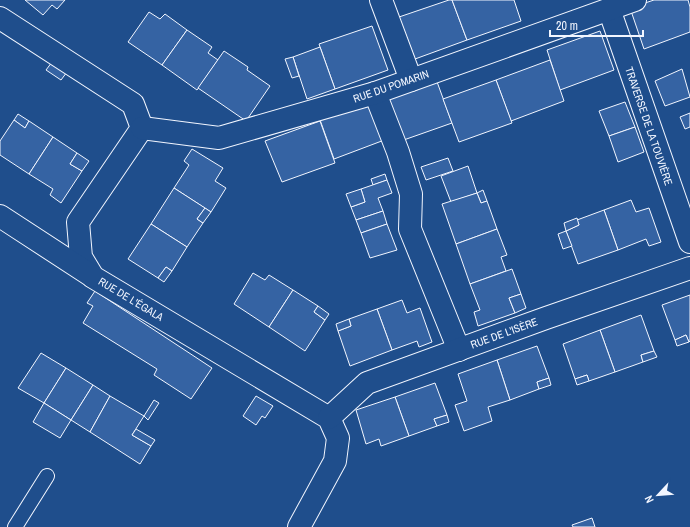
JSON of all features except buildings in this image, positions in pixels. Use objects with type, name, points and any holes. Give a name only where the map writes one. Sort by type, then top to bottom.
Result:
[{"type":"street","points":[[381,0],[411,80]]},
{"type":"street","name":"RUE DU POMARIN","points":[[142,128],[219,138],[375,93],[635,0]]},
{"type":"street","name":"TRAVERSE DE LA TOUVIÈRE","points":[[609,9],[690,242]]},
{"type":"street","points":[[0,18],[133,104],[142,128]]},
{"type":"street","points":[[375,93],[398,152],[411,194],[410,229],[458,350]]},
{"type":"street","name":"RUE DE L'ÉGALA","points":[[142,128],[78,222],[82,257],[93,277],[329,418]]},
{"type":"street","points":[[0,216],[93,277]]},
{"type":"street","name":"RUE DE L'ISÈRE","points":[[329,418],[367,383],[690,268]]},
{"type":"street","points":[[299,527],[335,461],[338,438],[329,418]]},
{"type":"lane","points":[[15,527],[47,476]]}]
